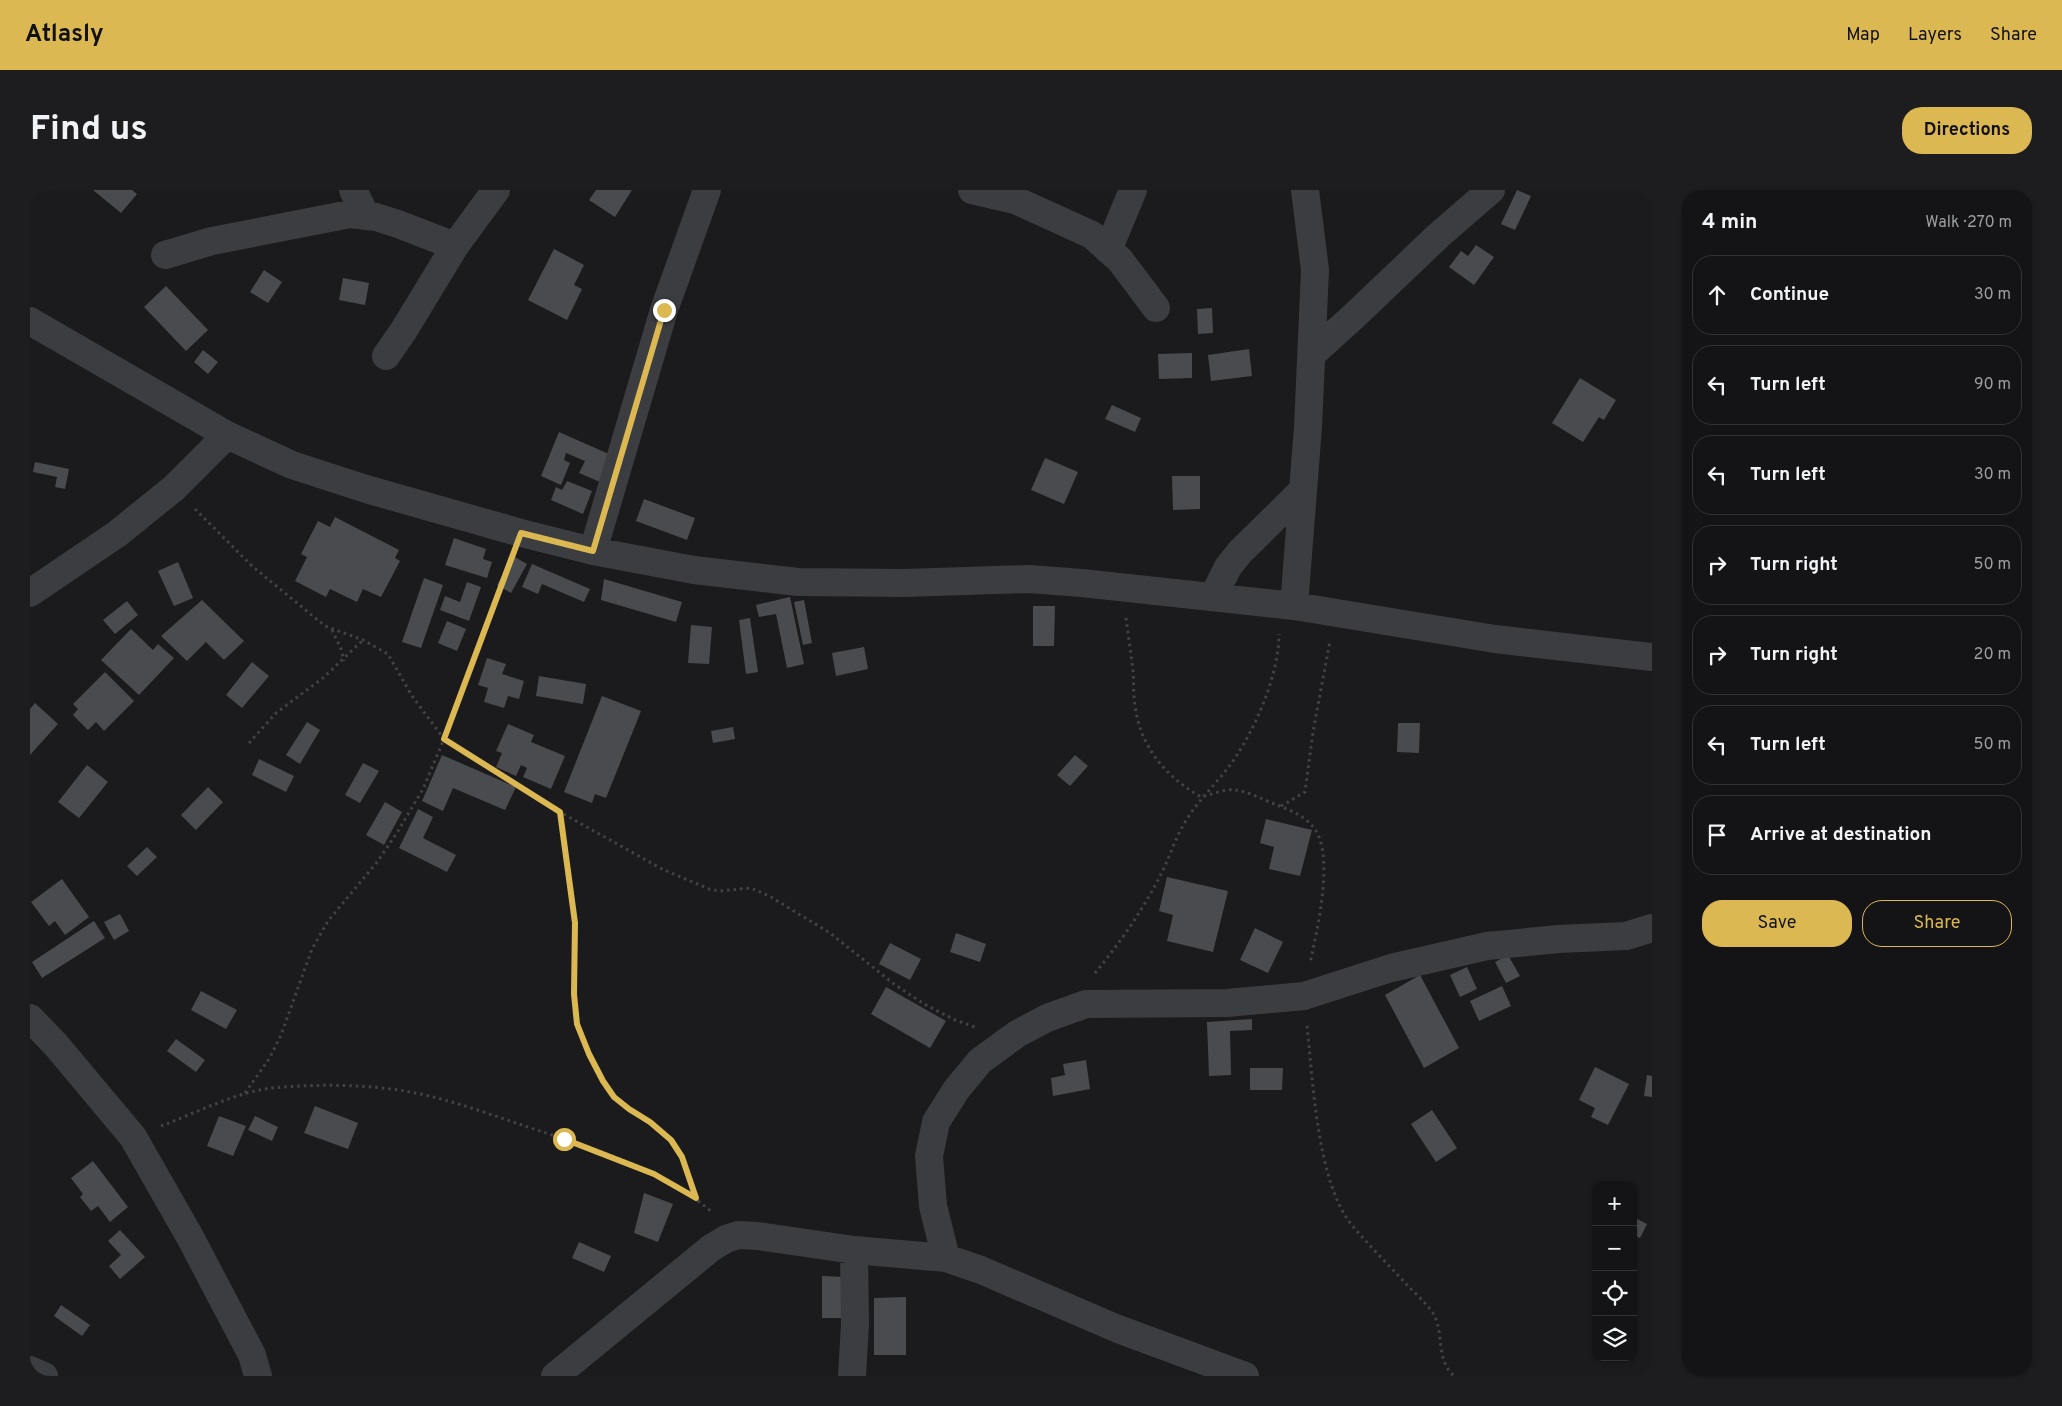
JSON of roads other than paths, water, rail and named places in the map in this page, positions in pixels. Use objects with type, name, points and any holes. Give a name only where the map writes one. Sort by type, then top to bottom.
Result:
[{"type":"street","points":[[353,190],[366,216]]},
{"type":"street","points":[[386,356],[455,246],[496,190]]},
{"type":"street","points":[[593,551],[664,310],[707,190]]},
{"type":"street","points":[[972,190],[1015,200],[1092,235],[1120,260],[1156,308]]},
{"type":"street","points":[[1108,250],[1133,190]]},
{"type":"street","points":[[1284,604],[1303,490],[1312,354],[1315,270],[1305,190]]},
{"type":"street","points":[[1312,354],[1438,236],[1491,190]]},
{"type":"street","points":[[165,255],[212,241],[350,214],[398,224],[455,246]]},
{"type":"street","points":[[30,321],[226,435],[301,468],[366,489],[521,533],[593,551],[694,570],[798,582],[1029,579],[1123,587],[1284,604],[1495,639],[1652,657]]},
{"type":"street","points":[[30,594],[117,534],[174,488],[226,435]]},
{"type":"street","points":[[1213,597],[1228,567],[1240,552],[1303,490]]},
{"type":"street","points":[[946,1258],[933,1206],[929,1156],[936,1122],[956,1090],[980,1061],[1017,1034],[1047,1018],[1086,1004],[1227,1004],[1304,996],[1391,968],[1487,946],[1559,939],[1626,936],[1652,928]]},
{"type":"street","points":[[30,1018],[56,1045],[133,1137],[190,1237],[252,1355],[258,1376]]},
{"type":"street","points":[[555,1376],[711,1248],[726,1239],[738,1235],[758,1236],[854,1250],[946,1258],[981,1270],[1118,1328],[1245,1376]]},
{"type":"street","points":[[852,1376],[855,1324],[854,1250]]},
{"type":"street","points":[[30,1370],[44,1376]]}]
